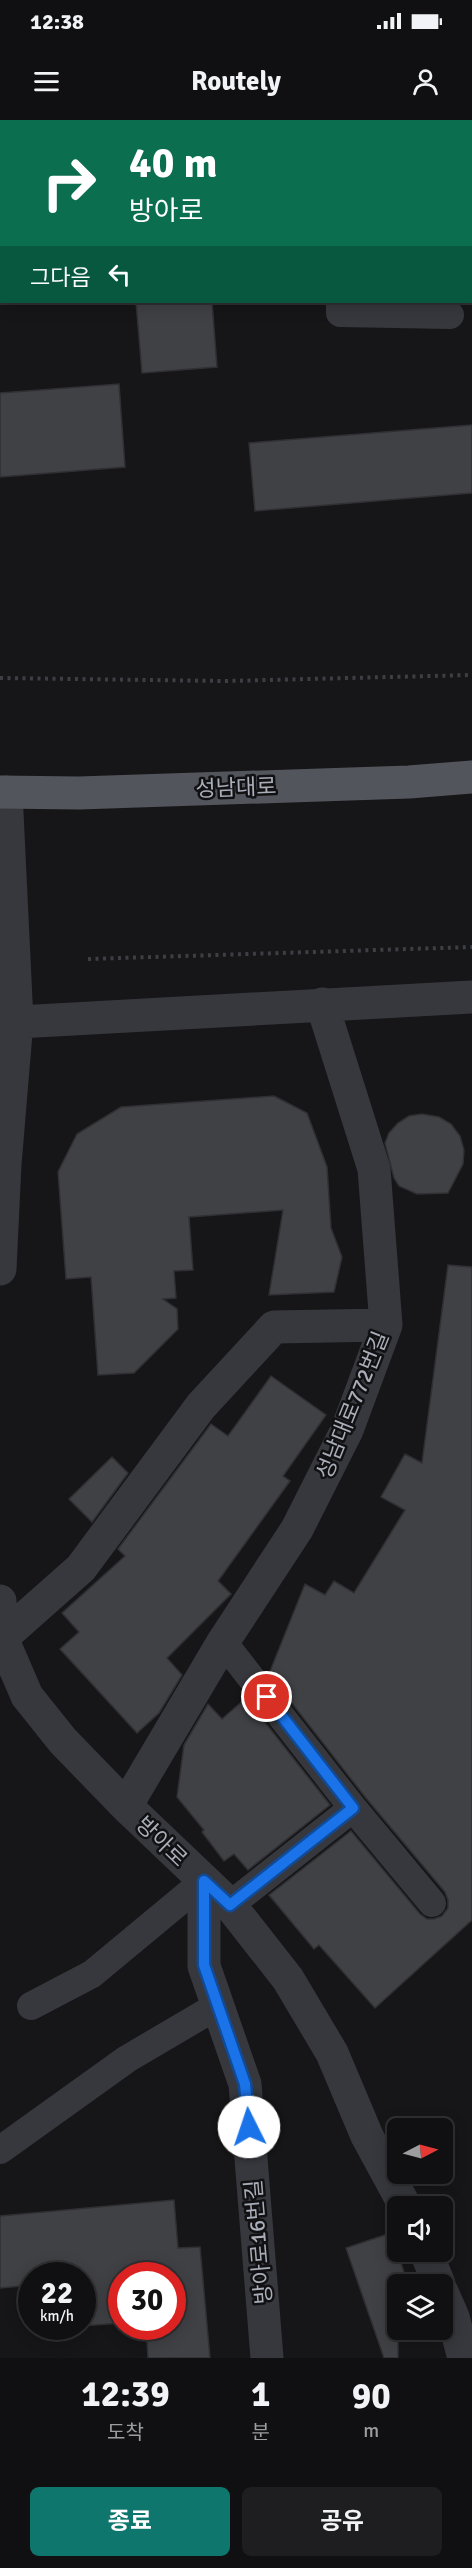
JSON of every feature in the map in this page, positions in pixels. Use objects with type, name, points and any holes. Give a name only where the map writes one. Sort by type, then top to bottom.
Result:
[{"type":"main road","name":"성남대로","points":[[3,792],[79,793],[385,783],[472,777]]},
{"type":"street","points":[[0,1269],[8,1022],[3,792]]},
{"type":"street","points":[[8,1022],[472,997]]},
{"type":"street","name":"성남대로772번길","points":[[126,1806],[223,1642],[297,1529],[347,1430],[386,1325],[374,1169],[322,1004]]},
{"type":"street","points":[[1,1637],[81,1568],[201,1406],[274,1327],[386,1325]]},
{"type":"street","name":"방아로","points":[[0,1600],[1,1637],[27,1696],[63,1741],[126,1806],[230,1905],[288,1979],[332,2053],[368,2136],[400,2196]]},
{"type":"street","name":"방아로16번길","points":[[204,1881],[204,1965],[245,2084],[267,2358]]},
{"type":"street","points":[[453,2317],[464,2358]]},
{"type":"lane","points":[[340,303],[340,313],[450,315]]},
{"type":"lane","points":[[223,1642],[353,1808],[432,1903]]},
{"type":"lane","points":[[230,1905],[353,1808]]},
{"type":"lane","points":[[31,2006],[92,1974],[204,1881]]},
{"type":"lane","points":[[0,2150],[128,2059],[218,2006]]},
{"type":"path","points":[[0,678],[226,681],[472,675]]},
{"type":"path","points":[[88,959],[472,947]]},
{"type":"building","points":[[136,303],[212,303],[217,367],[142,373]]},
{"type":"building","points":[[119,384],[125,467],[0,477],[0,393]]},
{"type":"building","points":[[472,425],[472,493],[255,511],[249,443]]},
{"type":"building","points":[[274,1096],[307,1113],[327,1167],[331,1228],[342,1257],[334,1292],[269,1295],[283,1210],[189,1217],[193,1270],[174,1271],[176,1298],[163,1299],[177,1309],[178,1329],[134,1373],[98,1375],[91,1277],[66,1279],[58,1172],[77,1134],[121,1107]]},
{"type":"building","points":[[422,1114],[439,1117],[451,1124],[460,1136],[464,1150],[463,1164],[448,1193],[417,1194],[399,1186],[394,1178],[385,1143],[389,1133],[409,1116]]},
{"type":"building","points":[[448,1265],[472,1267],[472,1920],[375,2008],[319,1945],[314,1949],[269,1895],[351,1831],[420,1914],[427,1919],[442,1916],[448,1908],[448,1900],[445,1892],[366,1798],[269,1674],[305,1584],[325,1595],[334,1581],[354,1593],[405,1510],[381,1497],[405,1454],[422,1463]]},
{"type":"building","points":[[271,1376],[326,1415],[283,1476],[290,1481],[218,1581],[231,1594],[167,1658],[182,1675],[159,1713],[137,1733],[60,1649],[79,1632],[62,1613],[125,1556],[118,1549],[211,1424],[228,1436]]},
{"type":"building","points":[[112,1457],[128,1473],[92,1522],[69,1499]]},
{"type":"building","points":[[246,1698],[330,1805],[248,1870],[234,1854],[224,1861],[202,1832],[204,1830],[177,1797],[184,1745],[208,1704],[222,1719]]},
{"type":"building","points":[[174,2200],[178,2248],[200,2247],[210,2358],[148,2358],[147,2340],[186,2340],[186,2262],[108,2262],[108,2324],[96,2325],[96,2262],[18,2262],[18,2286],[0,2288],[0,2216]]},
{"type":"building","points":[[387,2234],[387,2262],[401,2262],[405,2274],[387,2274],[387,2340],[398,2340],[398,2358],[384,2358],[346,2248]]},
{"type":"route","points":[[249,2127],[245,2084],[204,1965],[204,1881],[230,1905],[353,1808],[267,1697]]}]
